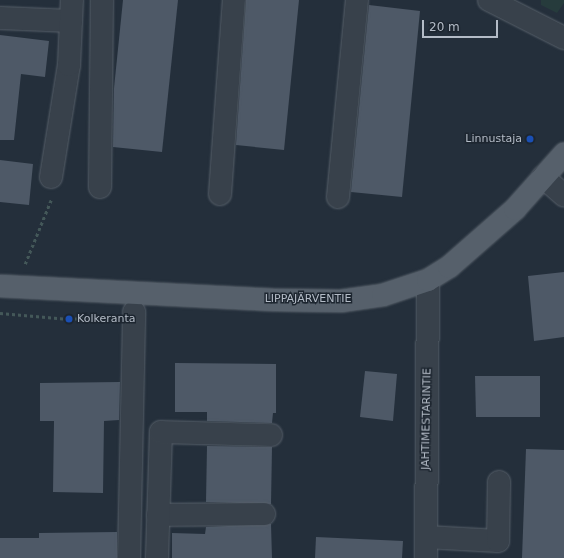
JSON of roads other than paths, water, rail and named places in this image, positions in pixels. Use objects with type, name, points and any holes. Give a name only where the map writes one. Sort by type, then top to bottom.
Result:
[{"type":"main road","name":"LIPPAJÄRVENTIE","points":[[0,286],[341,300],[383,295],[428,280],[514,209],[564,154]]},
{"type":"street","points":[[100,187],[102,0]]},
{"type":"street","points":[[220,194],[234,0]]},
{"type":"street","points":[[338,197],[357,0]]},
{"type":"street","points":[[489,0],[564,38]]},
{"type":"street","points":[[0,18],[72,11],[69,65],[51,177]]},
{"type":"street","points":[[543,177],[564,195]]},
{"type":"street","name":"JAHTIMESTARINTIE","points":[[426,548],[428,280]]},
{"type":"street","points":[[129,558],[134,312]]},
{"type":"street","points":[[157,558],[161,432],[271,435]]},
{"type":"street","points":[[426,548],[498,549],[499,482]]},
{"type":"street","points":[[158,515],[264,514]]},
{"type":"place","name":"Linnustaja","points":[[530,139]]},
{"type":"place","name":"Kolkeranta","points":[[69,319]]}]
